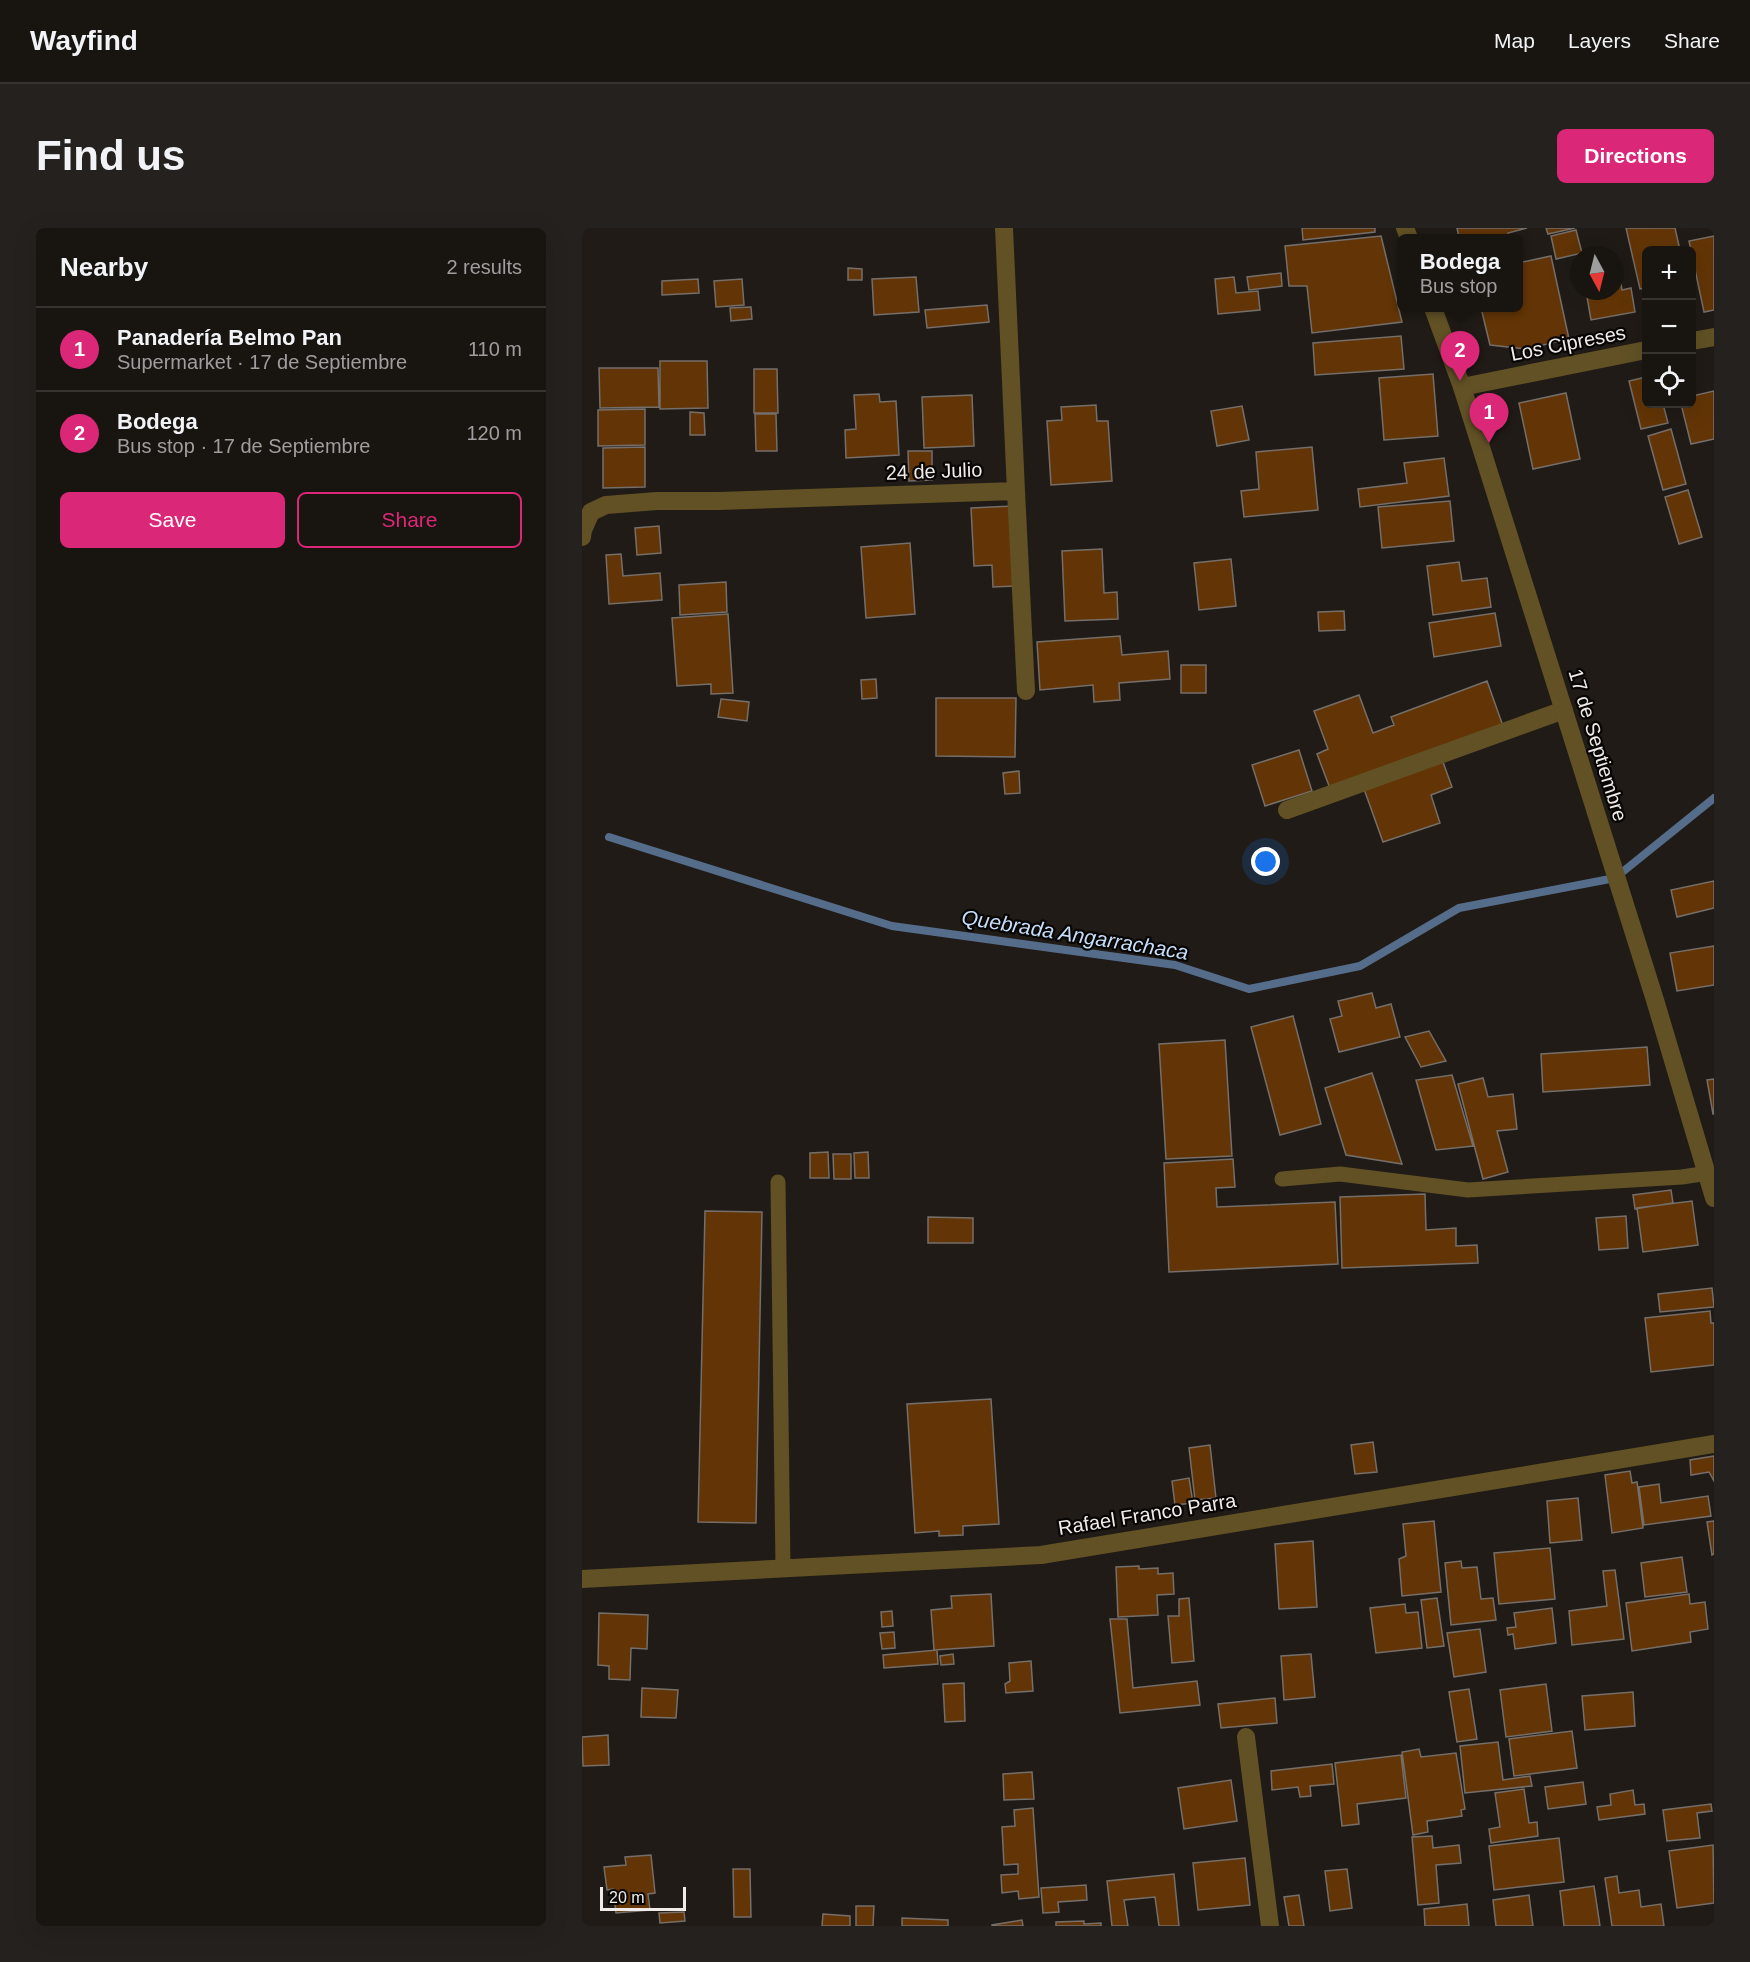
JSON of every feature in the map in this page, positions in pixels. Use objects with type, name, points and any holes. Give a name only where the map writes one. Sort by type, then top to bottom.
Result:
[{"type":"street","points":[[1004,228],[1026,691]]},
{"type":"street","name":"17 de Septiembre","points":[[1434,312],[1462,387],[1624,901],[1714,1198]]},
{"type":"street","points":[[1696,340],[1714,337]]},
{"type":"street","name":"Los Cipreses","points":[[1462,387],[1642,351]]},
{"type":"street","name":"24 de Julio","points":[[582,537],[591,513],[606,506],[657,501],[1016,491]]},
{"type":"street","points":[[1287,810],[1563,710]]},
{"type":"street","name":"Rafael Franco Parra","points":[[582,1579],[1041,1555],[1714,1444]]},
{"type":"street","points":[[1246,1737],[1270,1926]]},
{"type":"lane","points":[[1282,1179],[1340,1174],[1468,1190],[1682,1177],[1708,1173]]},
{"type":"lane","points":[[778,1182],[783,1569]]},
{"type":"building","points":[[1302,228],[1375,228],[1375,232],[1303,240]]},
{"type":"building","points":[[1457,228],[1527,228],[1508,234],[1458,234]]},
{"type":"building","points":[[1546,228],[1575,228],[1548,234]]},
{"type":"building","points":[[1626,228],[1675,228],[1679,246],[1642,246],[1642,289],[1640,289]]},
{"type":"building","points":[[1576,230],[1580,246],[1570,246],[1570,256],[1556,259],[1551,236]]},
{"type":"building","points":[[1381,236],[1397,302],[1397,312],[1400,312],[1402,322],[1312,333],[1307,286],[1289,286],[1285,246]]},
{"type":"building","points":[[1714,236],[1714,310],[1704,312],[1696,274],[1696,246],[1690,246],[1689,241]]},
{"type":"building","points":[[1551,256],[1569,339],[1526,349],[1490,345],[1482,312],[1523,312],[1523,262]]},
{"type":"building","points":[[848,268],[862,269],[862,280],[848,280]]},
{"type":"building","points":[[1281,273],[1282,286],[1249,290],[1247,277]]},
{"type":"building","points":[[916,277],[919,312],[874,315],[872,279]]},
{"type":"building","points":[[1234,277],[1236,293],[1258,291],[1260,310],[1218,314],[1215,279]]},
{"type":"building","points":[[698,279],[699,293],[662,295],[662,281]]},
{"type":"building","points":[[742,279],[744,305],[716,307],[714,281]]},
{"type":"building","points":[[1631,288],[1635,312],[1591,320],[1588,300],[1624,300],[1624,290]]},
{"type":"building","points":[[987,305],[989,322],[927,328],[925,310]]},
{"type":"building","points":[[751,307],[752,319],[731,321],[730,308]]},
{"type":"building","points":[[1401,336],[1404,369],[1315,375],[1313,343]]},
{"type":"building","points":[[660,361],[707,361],[708,408],[660,409]]},
{"type":"building","points":[[599,368],[658,368],[659,407],[600,408]]},
{"type":"building","points":[[754,369],[777,369],[778,413],[754,413]]},
{"type":"building","points":[[1433,374],[1438,436],[1384,440],[1379,378]]},
{"type":"building","points":[[1642,378],[1642,408],[1664,408],[1668,423],[1641,429],[1629,381]]},
{"type":"building","points":[[1714,391],[1714,439],[1691,444],[1682,408],[1696,408],[1696,395]]},
{"type":"building","points":[[1566,393],[1580,459],[1533,469],[1519,403]]},
{"type":"building","points":[[879,394],[880,402],[896,401],[899,455],[846,458],[845,430],[856,429],[854,395]]},
{"type":"building","points":[[972,395],[974,446],[924,448],[922,397]]},
{"type":"building","points":[[1096,405],[1097,421],[1108,421],[1112,481],[1051,485],[1047,421],[1062,420],[1061,407]]},
{"type":"building","points":[[1242,406],[1249,440],[1217,446],[1211,411]]},
{"type":"building","points":[[645,409],[645,445],[598,446],[598,410]]},
{"type":"building","points":[[690,412],[704,413],[705,435],[690,435]]},
{"type":"building","points":[[755,414],[776,414],[777,451],[756,451]]},
{"type":"building","points":[[1671,429],[1686,484],[1663,490],[1648,436]]},
{"type":"building","points":[[645,447],[645,487],[603,488],[603,448]]},
{"type":"building","points":[[1312,447],[1318,510],[1244,517],[1241,491],[1259,489],[1256,452]]},
{"type":"building","points":[[908,451],[932,451],[932,480],[909,481]]},
{"type":"building","points":[[1444,458],[1449,496],[1360,507],[1358,489],[1407,483],[1404,463]]},
{"type":"building","points":[[1688,490],[1702,537],[1679,544],[1665,497]]},
{"type":"building","points":[[1450,501],[1454,541],[1382,548],[1378,507]]},
{"type":"building","points":[[1012,506],[1015,586],[993,587],[992,565],[974,566],[971,508]]},
{"type":"building","points":[[659,526],[661,553],[637,555],[635,528]]},
{"type":"building","points":[[910,543],[915,614],[866,618],[861,547]]},
{"type":"building","points":[[1102,549],[1104,593],[1117,592],[1118,619],[1065,621],[1062,551]]},
{"type":"building","points":[[621,554],[623,576],[660,573],[662,600],[609,604],[606,555]]},
{"type":"building","points":[[1231,559],[1236,606],[1199,610],[1194,563]]},
{"type":"building","points":[[1459,562],[1462,581],[1487,578],[1491,607],[1433,615],[1427,566]]},
{"type":"building","points":[[726,582],[727,612],[680,615],[679,585]]},
{"type":"building","points":[[1344,611],[1345,630],[1319,631],[1318,612]]},
{"type":"building","points":[[1495,613],[1501,646],[1434,657],[1429,623]]},
{"type":"building","points":[[728,614],[733,693],[711,694],[711,684],[677,686],[672,618]]},
{"type":"building","points":[[1120,636],[1122,655],[1168,651],[1170,679],[1119,683],[1120,700],[1094,702],[1093,685],[1040,690],[1037,642]]},
{"type":"building","points":[[1181,665],[1206,665],[1206,693],[1181,693]]},
{"type":"building","points":[[876,679],[877,698],[862,699],[861,680]]},
{"type":"building","points":[[1487,681],[1503,726],[1331,791],[1317,754],[1328,749],[1314,711],[1359,695],[1373,733],[1394,725],[1391,717]]},
{"type":"building","points":[[936,698],[1016,698],[1015,757],[936,756]]},
{"type":"building","points":[[721,699],[749,702],[747,721],[718,717]]},
{"type":"building","points":[[1299,750],[1312,791],[1265,806],[1252,765]]},
{"type":"building","points":[[1443,762],[1452,787],[1431,795],[1440,823],[1383,842],[1364,789]]},
{"type":"building","points":[[1019,771],[1020,793],[1005,794],[1003,773]]},
{"type":"building","points":[[1714,881],[1714,908],[1677,917],[1671,890]]},
{"type":"building","points":[[1714,946],[1714,985],[1677,991],[1670,953]]},
{"type":"building","points":[[1372,993],[1376,1008],[1391,1004],[1400,1037],[1339,1052],[1330,1019],[1342,1016],[1338,1001]]},
{"type":"building","points":[[1293,1016],[1321,1124],[1280,1135],[1251,1027]]},
{"type":"building","points":[[1429,1031],[1446,1061],[1421,1067],[1405,1037]]},
{"type":"building","points":[[1225,1040],[1232,1156],[1166,1159],[1159,1044]]},
{"type":"building","points":[[1647,1047],[1650,1085],[1543,1092],[1541,1054]]},
{"type":"building","points":[[1372,1073],[1402,1164],[1346,1155],[1325,1088]]},
{"type":"building","points":[[1452,1075],[1473,1146],[1436,1150],[1416,1080]]},
{"type":"building","points":[[1483,1078],[1488,1097],[1513,1094],[1517,1129],[1497,1131],[1508,1172],[1483,1179],[1458,1084]]},
{"type":"building","points":[[1714,1079],[1714,1114],[1713,1114],[1707,1080]]},
{"type":"building","points":[[828,1152],[829,1178],[810,1178],[810,1153]]},
{"type":"building","points":[[868,1152],[869,1178],[855,1178],[854,1153]]},
{"type":"building","points":[[833,1154],[851,1154],[851,1179],[834,1179]]},
{"type":"building","points":[[1233,1159],[1235,1187],[1216,1188],[1217,1207],[1335,1202],[1338,1264],[1169,1272],[1164,1163]]},
{"type":"building","points":[[1671,1190],[1673,1203],[1635,1209],[1633,1195]]},
{"type":"building","points":[[1425,1194],[1426,1230],[1456,1228],[1456,1246],[1477,1245],[1478,1263],[1342,1268],[1340,1197]]},
{"type":"building","points":[[1692,1201],[1698,1245],[1643,1252],[1637,1208]]},
{"type":"building","points":[[705,1211],[762,1212],[756,1523],[698,1522]]},
{"type":"building","points":[[1626,1216],[1628,1248],[1599,1250],[1596,1218]]},
{"type":"building","points":[[928,1217],[973,1218],[973,1243],[928,1243]]},
{"type":"building","points":[[1712,1288],[1714,1307],[1660,1312],[1658,1294]]},
{"type":"building","points":[[1710,1311],[1711,1323],[1714,1323],[1714,1365],[1651,1372],[1645,1318]]},
{"type":"building","points":[[991,1399],[999,1524],[963,1526],[963,1535],[939,1536],[939,1531],[915,1533],[907,1404]]},
{"type":"building","points":[[1373,1442],[1377,1472],[1355,1474],[1351,1445]]},
{"type":"building","points":[[1210,1445],[1216,1498],[1195,1500],[1189,1448]]},
{"type":"building","points":[[1714,1456],[1714,1481],[1709,1472],[1691,1475],[1690,1460]]},
{"type":"building","points":[[1630,1471],[1632,1483],[1637,1482],[1643,1528],[1612,1533],[1605,1475]]},
{"type":"building","points":[[1189,1478],[1193,1503],[1175,1505],[1172,1481]]},
{"type":"building","points":[[1659,1484],[1661,1503],[1708,1496],[1711,1516],[1644,1525],[1639,1487]]},
{"type":"building","points":[[1578,1498],[1582,1540],[1550,1543],[1547,1501]]},
{"type":"building","points":[[1434,1521],[1441,1592],[1402,1596],[1399,1559],[1406,1556],[1403,1524]]},
{"type":"building","points":[[1714,1521],[1714,1554],[1712,1555],[1707,1522]]},
{"type":"building","points":[[1313,1541],[1317,1607],[1279,1609],[1275,1544]]},
{"type":"building","points":[[1550,1548],[1555,1599],[1499,1604],[1494,1553]]},
{"type":"building","points":[[1682,1557],[1687,1592],[1645,1597],[1641,1563]]},
{"type":"building","points":[[1461,1561],[1462,1568],[1477,1567],[1481,1599],[1493,1598],[1496,1620],[1451,1625],[1445,1563]]},
{"type":"building","points":[[1139,1566],[1139,1569],[1158,1568],[1158,1574],[1173,1573],[1174,1594],[1157,1595],[1158,1615],[1118,1617],[1116,1567]]},
{"type":"building","points":[[1615,1570],[1624,1639],[1572,1645],[1569,1611],[1607,1606],[1603,1571]]},
{"type":"building","points":[[991,1594],[994,1646],[934,1650],[931,1610],[952,1608],[951,1596]]},
{"type":"building","points":[[1689,1594],[1690,1604],[1705,1602],[1708,1629],[1690,1632],[1691,1642],[1632,1651],[1626,1603]]},
{"type":"building","points":[[1189,1598],[1194,1661],[1172,1663],[1168,1616],[1179,1616],[1179,1599]]},
{"type":"building","points":[[1437,1598],[1444,1646],[1427,1648],[1421,1600]]},
{"type":"building","points":[[1405,1604],[1406,1613],[1418,1612],[1422,1648],[1376,1653],[1370,1608]]},
{"type":"building","points":[[1552,1608],[1556,1643],[1515,1649],[1513,1634],[1508,1635],[1507,1628],[1516,1627],[1514,1613]]},
{"type":"building","points":[[892,1611],[893,1626],[882,1627],[881,1612]]},
{"type":"building","points":[[599,1613],[648,1615],[647,1649],[631,1648],[630,1680],[609,1679],[609,1666],[598,1665]]},
{"type":"building","points":[[1110,1619],[1127,1619],[1133,1688],[1197,1681],[1200,1705],[1120,1713]]},
{"type":"building","points":[[1480,1629],[1486,1672],[1454,1677],[1447,1633]]},
{"type":"building","points":[[894,1632],[895,1648],[882,1649],[880,1633]]},
{"type":"building","points":[[937,1650],[938,1664],[884,1668],[883,1655]]},
{"type":"building","points":[[953,1654],[954,1664],[941,1665],[940,1656]]},
{"type":"building","points":[[1311,1654],[1315,1697],[1284,1700],[1281,1656]]},
{"type":"building","points":[[1031,1661],[1033,1691],[1006,1693],[1005,1684],[1010,1681],[1009,1663]]},
{"type":"building","points":[[964,1683],[965,1721],[945,1722],[943,1684]]},
{"type":"building","points":[[1546,1684],[1552,1731],[1506,1737],[1500,1690]]},
{"type":"building","points":[[642,1688],[678,1690],[676,1718],[641,1717]]},
{"type":"building","points":[[1469,1689],[1477,1739],[1457,1742],[1449,1692]]},
{"type":"building","points":[[1633,1692],[1635,1726],[1585,1730],[1582,1696]]},
{"type":"building","points":[[1275,1698],[1277,1723],[1221,1728],[1218,1704]]},
{"type":"building","points":[[1572,1731],[1577,1768],[1514,1776],[1509,1739]]},
{"type":"building","points":[[608,1735],[609,1765],[583,1766],[582,1737]]},
{"type":"building","points":[[1498,1742],[1503,1780],[1530,1776],[1532,1786],[1465,1793],[1460,1746]]},
{"type":"building","points":[[1419,1749],[1421,1757],[1456,1753],[1465,1809],[1461,1810],[1462,1816],[1427,1821],[1428,1832],[1413,1835],[1402,1752]]},
{"type":"building","points":[[1401,1755],[1406,1798],[1357,1804],[1359,1824],[1342,1826],[1335,1763]]},
{"type":"building","points":[[1332,1764],[1334,1784],[1310,1786],[1311,1796],[1300,1797],[1298,1787],[1272,1790],[1271,1771]]},
{"type":"building","points":[[1032,1772],[1034,1799],[1004,1800],[1003,1774]]},
{"type":"building","points":[[1231,1780],[1237,1821],[1184,1829],[1178,1788]]},
{"type":"building","points":[[1583,1782],[1586,1804],[1548,1809],[1545,1787]]},
{"type":"building","points":[[1524,1789],[1529,1823],[1537,1822],[1538,1836],[1491,1843],[1489,1829],[1500,1827],[1495,1793]]},
{"type":"building","points":[[1633,1790],[1635,1805],[1644,1804],[1645,1814],[1599,1820],[1597,1807],[1611,1805],[1610,1794]]},
{"type":"building","points":[[1711,1804],[1712,1811],[1697,1813],[1700,1838],[1667,1841],[1663,1810]]},
{"type":"building","points":[[1033,1808],[1039,1897],[1019,1899],[1018,1891],[1002,1893],[1001,1875],[1018,1874],[1018,1864],[1004,1865],[1002,1827],[1015,1826],[1014,1810]]},
{"type":"building","points":[[1432,1836],[1433,1848],[1459,1845],[1461,1863],[1436,1865],[1439,1903],[1418,1905],[1412,1837]]},
{"type":"building","points":[[1559,1838],[1564,1882],[1494,1890],[1489,1846]]},
{"type":"building","points":[[1713,1845],[1714,1903],[1677,1908],[1669,1851]]},
{"type":"building","points":[[651,1855],[655,1893],[648,1894],[650,1910],[616,1913],[613,1889],[607,1890],[604,1867],[626,1865],[625,1857]]},
{"type":"building","points":[[1245,1858],[1250,1905],[1198,1910],[1193,1863]]},
{"type":"building","points":[[733,1869],[750,1869],[751,1917],[734,1917]]},
{"type":"building","points":[[1347,1869],[1352,1908],[1330,1911],[1325,1871]]},
{"type":"building","points":[[1174,1874],[1179,1926],[1159,1926],[1155,1897],[1124,1900],[1128,1926],[1112,1926],[1107,1881]]},
{"type":"building","points":[[1617,1876],[1619,1893],[1639,1890],[1641,1907],[1661,1904],[1664,1926],[1612,1926],[1605,1878]]},
{"type":"building","points":[[1086,1885],[1087,1900],[1058,1902],[1059,1912],[1043,1913],[1041,1888]]},
{"type":"building","points":[[1594,1886],[1600,1926],[1564,1926],[1560,1891]]},
{"type":"building","points":[[1299,1895],[1304,1926],[1289,1926],[1284,1897]]},
{"type":"building","points":[[1529,1895],[1533,1926],[1496,1926],[1493,1900]]},
{"type":"building","points":[[1467,1904],[1469,1926],[1425,1926],[1424,1909]]},
{"type":"building","points":[[856,1906],[874,1906],[873,1926],[856,1926]]},
{"type":"building","points":[[684,1912],[685,1921],[660,1923],[659,1913]]},
{"type":"building","points":[[823,1914],[850,1916],[850,1926],[822,1926]]},
{"type":"building","points":[[902,1918],[948,1920],[948,1926],[902,1926]]},
{"type":"building","points":[[1022,1920],[1023,1926],[992,1926],[992,1925]]},
{"type":"building","points":[[1084,1921],[1084,1924],[1101,1923],[1101,1926],[1056,1926],[1056,1922]]},
{"type":"waterway","name":"Quebrada Angarrachaca","points":[[609,837],[892,926],[1175,965],[1249,989],[1360,966],[1459,908],[1615,878],[1714,798]]},
{"type":"place","name":"Bodega","points":[[1460,381]]},
{"type":"place","name":"Panadería Belmo Pan","points":[[1489,443]]}]
